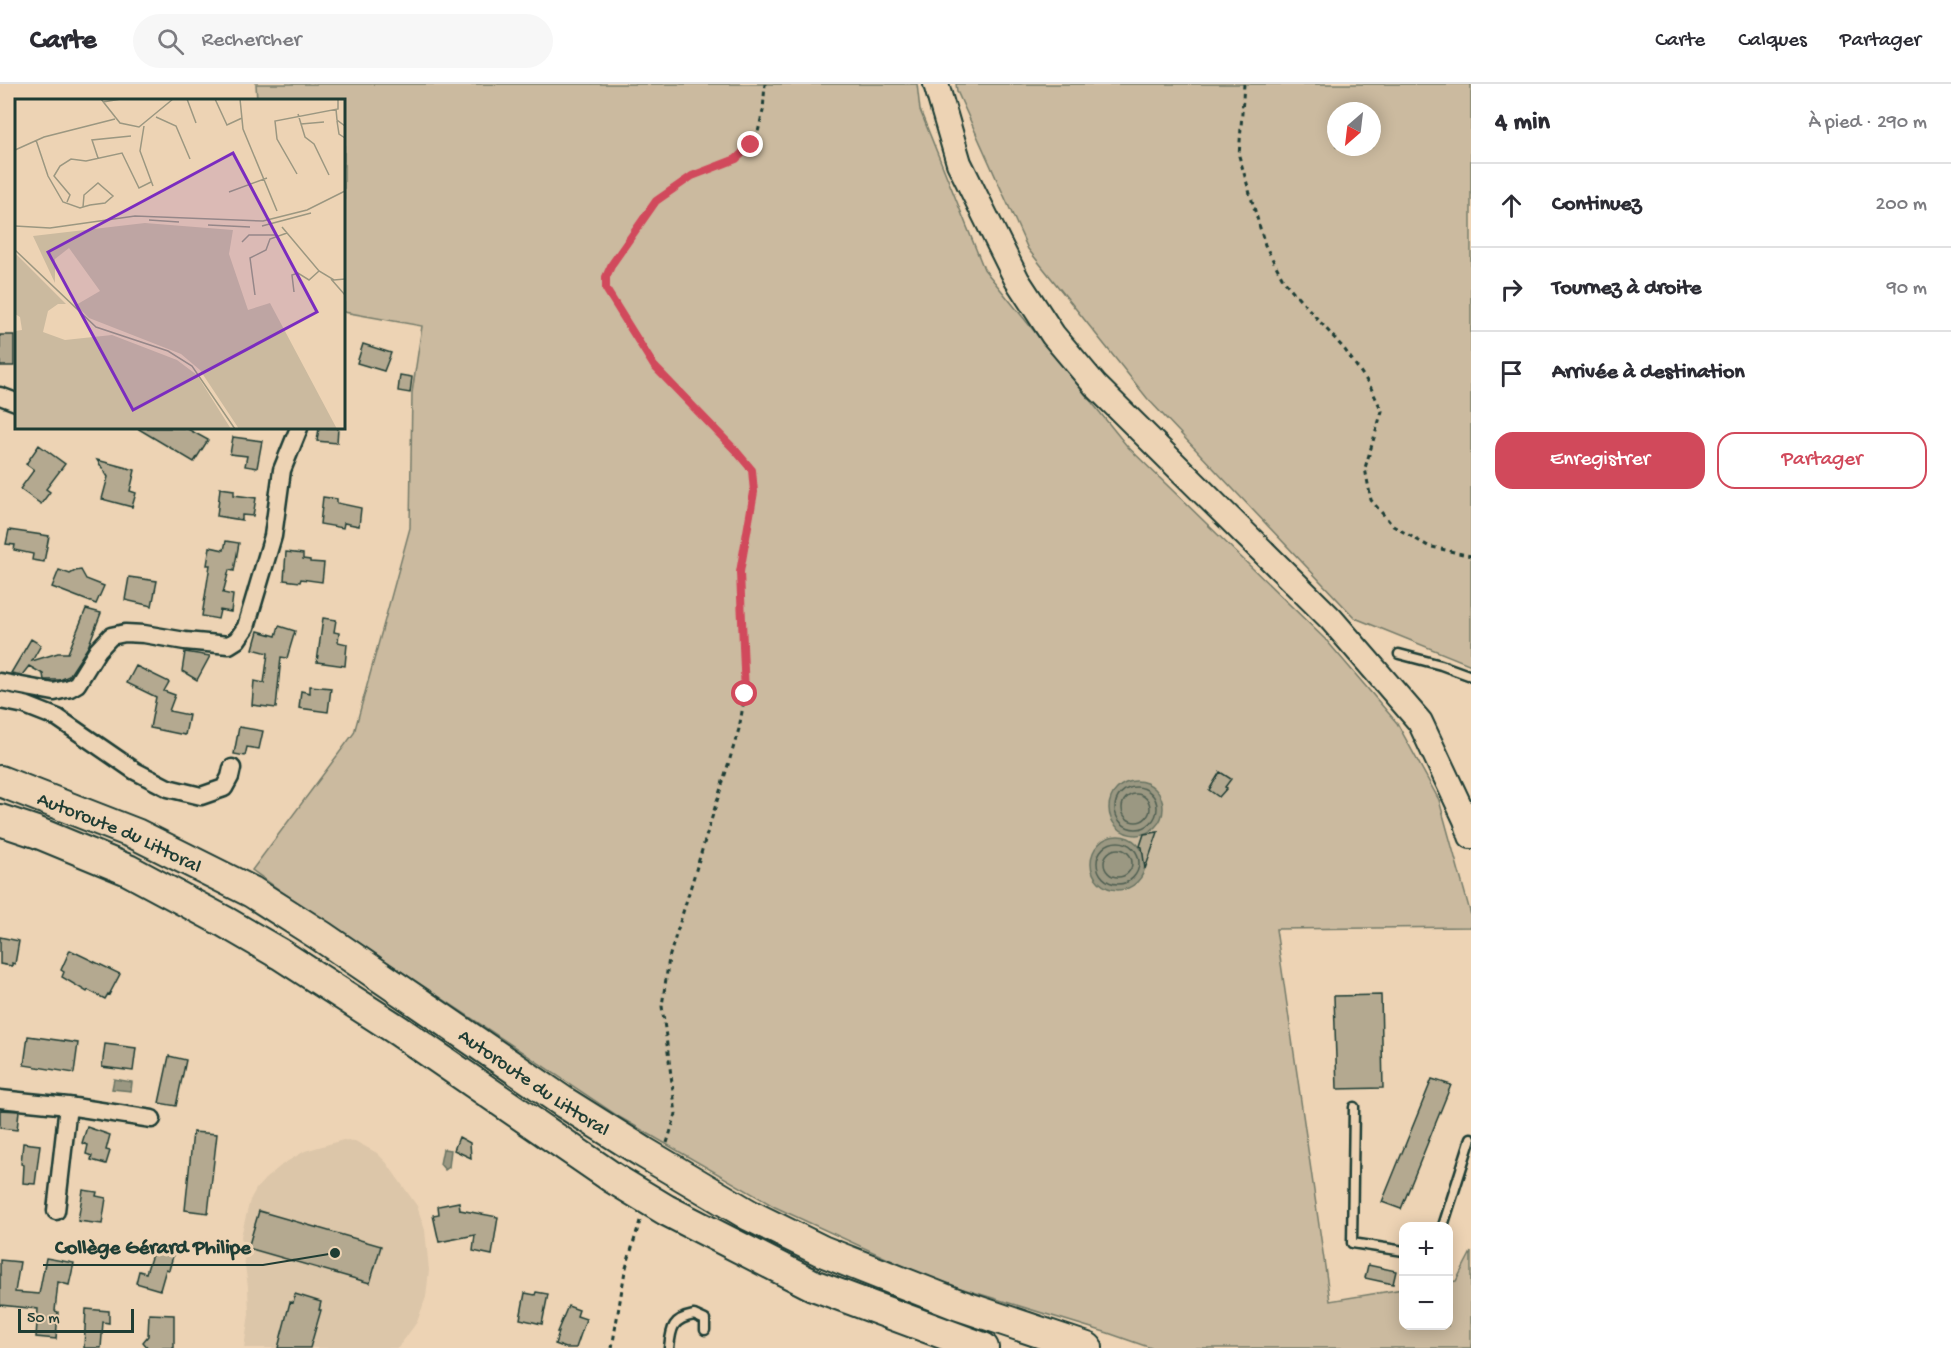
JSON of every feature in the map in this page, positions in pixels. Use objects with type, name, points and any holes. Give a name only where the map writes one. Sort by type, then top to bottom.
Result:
[{"type":"highway","name":"Autoroute du Littoral","points":[[0,781],[136,834],[252,892],[321,936],[565,1103],[749,1215],[822,1251],[959,1305],[1087,1348]]},
{"type":"highway","name":"Autoroute du Littoral","points":[[0,820],[36,832],[128,870],[225,922],[279,954],[399,1032],[614,1178],[666,1210],[813,1285],[983,1348]]},
{"type":"main road","points":[[936,84],[959,163],[1017,280],[1053,335],[1095,385],[1331,619],[1420,722],[1466,820],[1471,836]]},
{"type":"street","points":[[0,396],[15,402]]},
{"type":"street","points":[[0,682],[54,692],[70,688],[77,684],[98,650],[111,636],[125,633],[229,645],[237,640],[246,627],[273,536],[282,470],[299,429]]},
{"type":"street","points":[[0,700],[25,705],[58,718],[135,771],[168,788],[201,796],[224,788],[232,768]]},
{"type":"street","points":[[0,1099],[68,1106],[152,1119]]},
{"type":"street","points":[[56,1211],[68,1106]]},
{"type":"lane","points":[[1399,654],[1471,676]]},
{"type":"lane","points":[[1354,1107],[1352,1243],[1399,1250]]},
{"type":"lane","points":[[1445,1222],[1471,1138]]},
{"type":"lane","points":[[669,1348],[675,1324],[681,1318],[694,1315],[705,1320],[705,1330]]},
{"type":"path","points":[[665,1150],[676,1114],[662,1006],[669,958],[739,729],[745,694],[740,572],[754,492],[752,470],[654,366],[606,289],[606,277],[612,264],[656,201],[692,176],[736,159],[751,145],[758,132],[765,84]]},
{"type":"path","points":[[1244,84],[1239,156],[1265,245],[1284,281],[1345,350],[1369,384],[1382,411],[1365,468],[1371,500],[1393,526],[1428,546],[1471,556]]},
{"type":"path","points":[[612,1348],[625,1271],[641,1218]]},
{"type":"shaded area","points":[[256,84],[917,84],[920,110],[984,269],[1127,446],[1327,641],[1397,723],[1439,800],[1471,915],[1471,927],[1276,929],[1330,1301],[1399,1290],[1399,1330],[1453,1330],[1453,1281],[1456,1281],[1471,1252],[1471,1348],[1151,1348],[934,1280],[775,1207],[621,1118],[252,870],[354,733],[410,528],[412,393],[422,326],[345,312],[345,99],[257,99]]},
{"type":"shaded area","points":[[956,84],[1471,84],[1471,665],[1355,618],[1147,398],[1028,249],[957,91]]},
{"type":"shaded area","points":[[343,1140],[355,1141],[377,1153],[417,1206],[425,1230],[429,1270],[426,1297],[417,1322],[398,1348],[244,1348],[249,1314],[241,1236],[250,1200],[265,1179],[283,1164],[305,1151]]},
{"type":"water","points":[[1131,781],[1141,781],[1151,785],[1159,793],[1163,808],[1159,823],[1151,831],[1141,835],[1131,835],[1121,831],[1113,823],[1109,813],[1109,803],[1113,793],[1121,785]]},
{"type":"water","points":[[1113,836],[1123,836],[1133,840],[1141,848],[1145,863],[1141,878],[1133,886],[1123,890],[1113,890],[1103,886],[1095,878],[1091,868],[1091,858],[1095,848],[1103,840]]},
{"type":"water","points":[[114,1079],[132,1082],[131,1091],[112,1089]]},
{"type":"water","points":[[443,1149],[451,1150],[449,1167],[445,1170],[440,1164]]},
{"type":"building","points":[[0,335],[14,335],[14,366],[0,366]]},
{"type":"building","points":[[363,344],[391,353],[384,371],[357,363]]},
{"type":"building","points":[[400,375],[412,377],[410,393],[398,391]]},
{"type":"building","points":[[139,429],[188,429],[208,440],[194,462]]},
{"type":"building","points":[[319,429],[338,429],[337,443],[317,441]]},
{"type":"building","points":[[233,437],[262,441],[257,468],[245,466],[247,456],[230,454]]},
{"type":"building","points":[[39,445],[65,464],[46,489],[50,492],[41,504],[20,489],[34,470],[26,464]]},
{"type":"building","points":[[97,460],[135,470],[130,491],[136,493],[132,507],[102,499],[108,477]]},
{"type":"building","points":[[220,488],[234,490],[234,495],[256,498],[253,516],[242,515],[242,520],[217,516]]},
{"type":"building","points":[[323,497],[337,499],[337,503],[361,508],[359,526],[344,523],[343,528],[320,524]]},
{"type":"building","points":[[9,530],[49,536],[44,562],[32,560],[33,554],[14,550],[15,545],[6,544]]},
{"type":"building","points":[[226,541],[239,543],[234,571],[229,570],[223,593],[233,595],[231,612],[220,610],[218,619],[202,616],[210,565],[207,565],[210,547],[224,550]]},
{"type":"building","points":[[286,552],[303,554],[303,559],[310,560],[310,562],[324,563],[322,582],[301,579],[300,582],[284,580]]},
{"type":"building","points":[[59,570],[70,574],[81,570],[86,579],[104,586],[96,604],[52,587]]},
{"type":"building","points":[[129,577],[157,581],[152,606],[125,600]]},
{"type":"building","points":[[86,609],[101,613],[88,647],[69,676],[60,680],[44,680],[43,674],[29,666],[22,675],[11,673],[31,639],[41,645],[32,661],[58,653],[68,653]]},
{"type":"building","points":[[323,618],[336,620],[334,632],[339,633],[338,642],[347,644],[345,666],[317,662]]},
{"type":"building","points":[[279,626],[295,631],[287,658],[281,657],[276,708],[252,705],[254,681],[264,683],[268,653],[253,649],[258,631],[276,636]]},
{"type":"building","points":[[185,652],[210,656],[197,680],[182,671]]},
{"type":"building","points":[[136,666],[169,682],[164,691],[175,695],[169,711],[189,715],[185,735],[150,728],[156,697],[127,683]]},
{"type":"building","points":[[310,686],[331,688],[328,712],[299,708],[301,691],[310,693]]},
{"type":"building","points":[[239,727],[263,731],[259,749],[247,747],[245,756],[234,754]]},
{"type":"building","points":[[1220,772],[1231,779],[1219,797],[1209,790]]},
{"type":"building","points":[[1158,832],[1145,869],[1140,846],[1144,834]]},
{"type":"building","points":[[0,937],[19,941],[15,964],[12,963],[12,966],[0,964]]},
{"type":"building","points":[[70,950],[120,974],[105,999],[88,990],[87,992],[62,977],[64,972],[61,970]]},
{"type":"building","points":[[1381,995],[1383,1088],[1337,1089],[1334,996]]},
{"type":"building","points":[[28,1036],[78,1043],[74,1073],[24,1065]]},
{"type":"building","points":[[105,1044],[136,1048],[133,1071],[102,1067]]},
{"type":"building","points":[[169,1056],[186,1060],[176,1106],[159,1103]]},
{"type":"building","points":[[1432,1079],[1451,1085],[1401,1209],[1382,1202]]},
{"type":"building","points":[[0,1110],[19,1111],[17,1130],[0,1128]]},
{"type":"building","points":[[87,1127],[110,1135],[106,1150],[110,1151],[106,1164],[91,1160],[92,1156],[86,1154],[88,1145],[82,1143]]},
{"type":"building","points":[[193,1132],[217,1134],[208,1213],[185,1210]]},
{"type":"building","points":[[459,1137],[470,1143],[471,1158],[454,1150]]},
{"type":"building","points":[[23,1143],[40,1145],[35,1184],[23,1183],[24,1165],[21,1164]]},
{"type":"building","points":[[83,1190],[97,1192],[96,1196],[106,1198],[102,1224],[78,1221]]},
{"type":"building","points":[[459,1202],[460,1210],[498,1217],[492,1255],[473,1251],[475,1235],[439,1242],[433,1215],[439,1214],[438,1206]]},
{"type":"building","points":[[259,1211],[381,1246],[370,1283],[248,1248]]},
{"type":"building","points":[[155,1245],[175,1249],[160,1290],[136,1283],[139,1271],[146,1273]]},
{"type":"building","points":[[46,1258],[74,1263],[69,1285],[58,1282],[55,1311],[58,1312],[56,1339],[36,1337],[38,1309],[0,1305],[0,1260],[20,1262],[15,1292],[39,1294]]},
{"type":"building","points":[[1368,1265],[1396,1271],[1393,1284],[1365,1278]]},
{"type":"building","points":[[536,1292],[548,1294],[542,1324],[520,1319],[525,1293],[535,1295]]},
{"type":"building","points":[[295,1294],[321,1302],[319,1310],[321,1310],[310,1348],[278,1348],[290,1302],[293,1303]]},
{"type":"building","points":[[568,1306],[579,1310],[577,1316],[586,1319],[576,1348],[566,1348],[555,1344],[559,1332],[557,1332]]},
{"type":"building","points":[[86,1309],[109,1311],[109,1323],[103,1322],[101,1348],[84,1348]]},
{"type":"building","points":[[149,1314],[174,1315],[174,1348],[148,1348],[143,1342],[148,1336]]},
{"type":"place","name":"Collège Gérard Philipe","points":[[335,1253]]},
{"type":"route","points":[[745,694],[740,572],[754,492],[752,470],[654,366],[606,289],[606,277],[612,264],[656,201],[692,176],[736,159],[751,145]]}]
